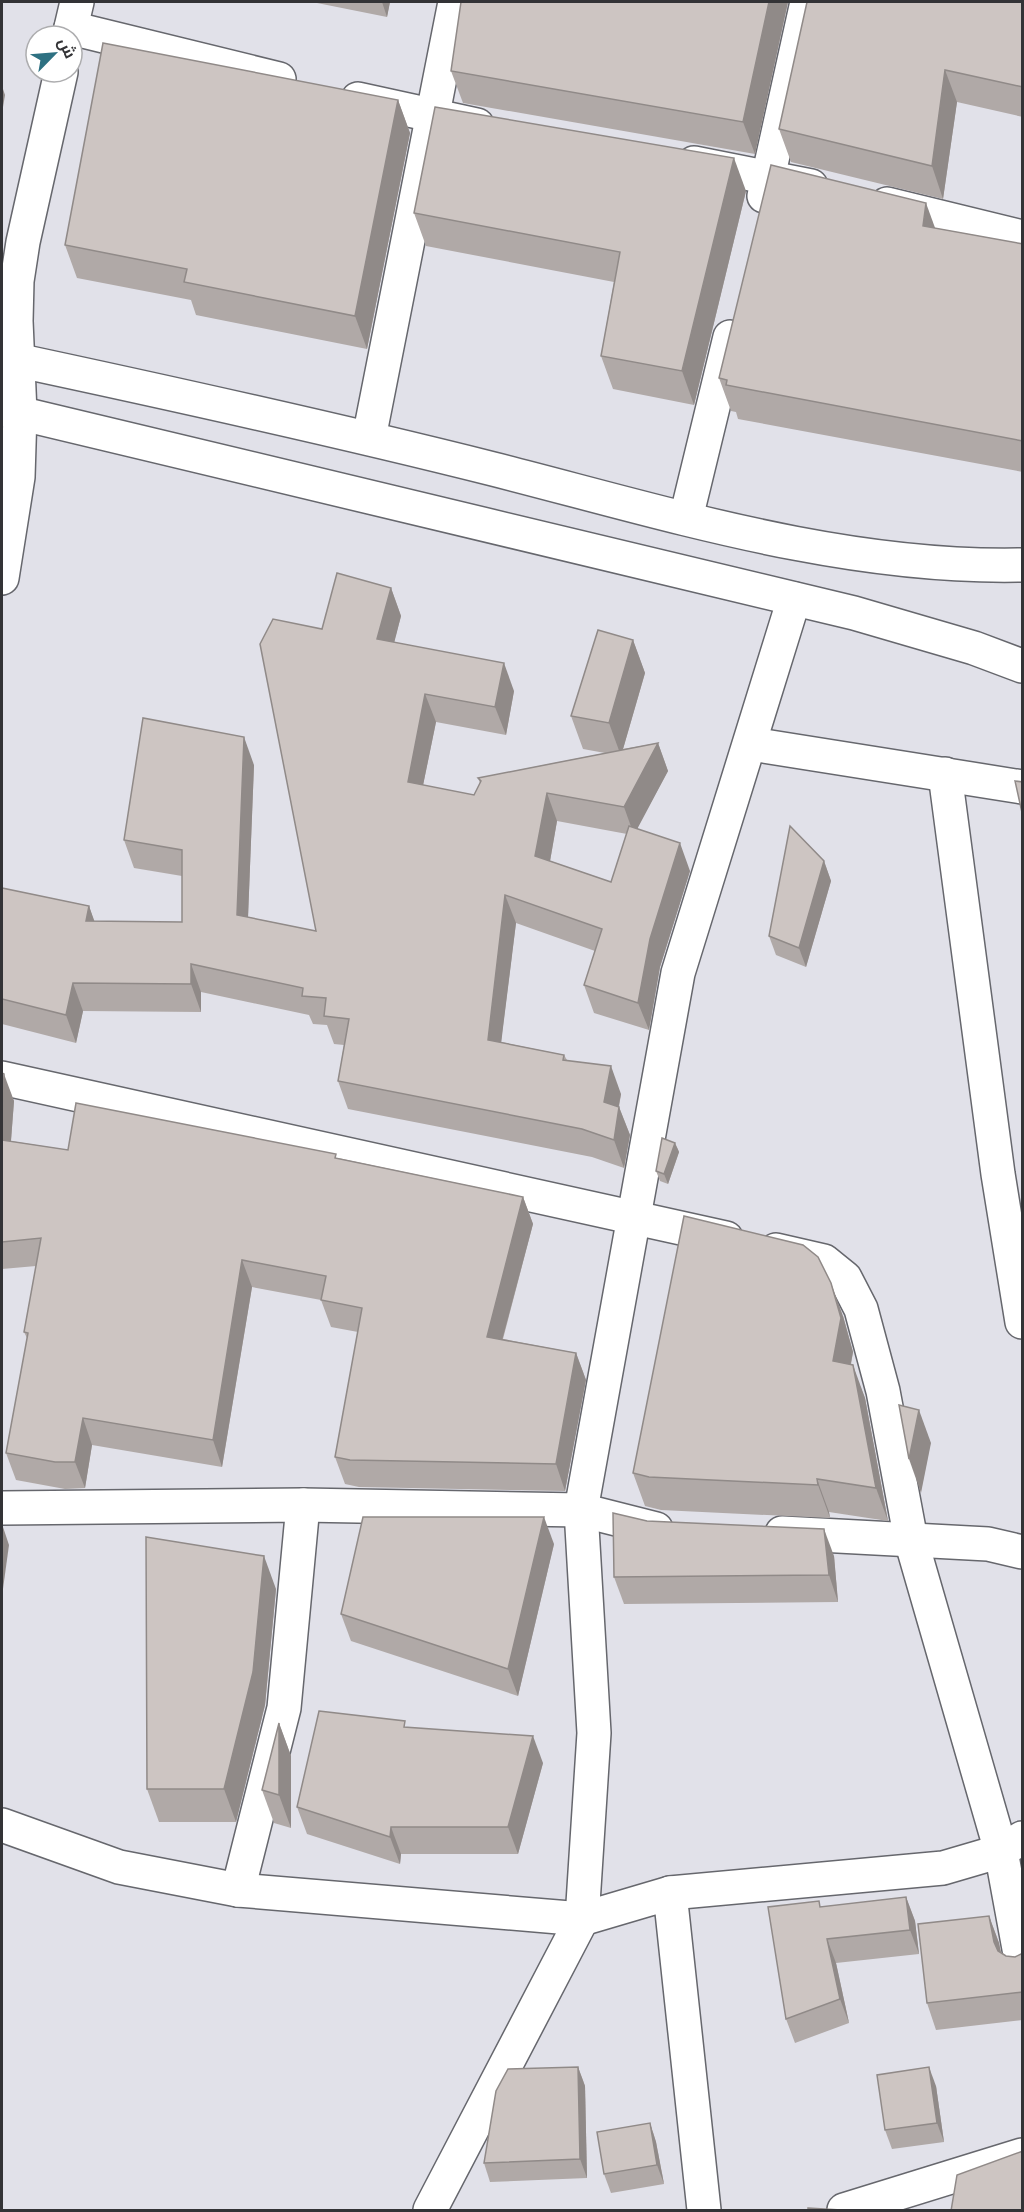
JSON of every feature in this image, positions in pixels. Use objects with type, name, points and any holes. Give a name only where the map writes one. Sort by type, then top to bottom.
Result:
[{"type":"street","points":[[369,438],[455,2]]},
{"type":"street","points":[[758,222],[807,2]]},
{"type":"street","points":[[72,22],[320,89],[433,117],[502,129]]},
{"type":"street","points":[[2,578],[18,477],[11,411],[9,359],[17,281],[23,242],[58,84]]},
{"type":"street","points":[[664,158],[769,176],[1023,237]]},
{"type":"street","points":[[686,518],[736,313]]},
{"type":"street","points":[[9,359],[369,438],[686,518],[865,556],[965,566],[1023,565]]},
{"type":"street","points":[[11,411],[794,599],[914,630],[1023,666]]},
{"type":"street","points":[[430,2211],[582,1919],[594,1733],[581,1510],[678,973],[751,744],[794,599]]},
{"type":"street","points":[[751,744],[1023,787]]},
{"type":"street","points":[[945,774],[998,1174],[1023,1322]]},
{"type":"street","points":[[2,1078],[633,1215],[824,1261],[845,1278],[861,1309],[883,1391],[911,1540],[1012,1844],[1023,1965]]},
{"type":"street","points":[[238,1890],[284,1708],[303,1505]]},
{"type":"street","points":[[2,1508],[303,1505],[581,1510],[658,1529],[680,1530]]},
{"type":"street","points":[[749,1532],[988,1544],[1023,1552]]},
{"type":"street","points":[[2,1825],[119,1867],[238,1890],[582,1919],[670,1893],[943,1868],[1012,1844]]},
{"type":"street","points":[[670,1893],[704,2211]]},
{"type":"street","points":[[844,2211],[1023,2155]]},
{"type":"building","points":[[461,2],[769,2],[743,122],[451,71]]},
{"type":"building","points":[[807,2],[1023,2],[1023,87],[945,70],[932,166],[779,129]]},
{"type":"building","points":[[103,43],[398,100],[355,316],[184,282],[187,269],[65,245]]},
{"type":"building","points":[[435,107],[734,158],[682,371],[601,356],[620,252],[414,213]]},
{"type":"building","points":[[771,165],[926,203],[923,226],[1023,244],[1023,441],[726,385],[727,380],[719,378]]},
{"type":"building","points":[[337,573],[391,588],[377,639],[504,663],[495,707],[425,694],[408,782],[474,795],[481,781],[478,778],[658,743],[624,807],[547,793],[535,856],[611,882],[629,826],[680,843],[650,939],[638,1003],[584,985],[602,929],[505,895],[488,1040],[564,1055],[563,1060],[611,1066],[604,1102],[619,1107],[614,1140],[582,1129],[338,1081],[349,1019],[324,1016],[326,998],[302,996],[303,988],[191,964],[191,984],[73,983],[66,1015],[2,999],[2,888],[89,906],[86,921],[182,922],[182,850],[124,840],[143,718],[244,737],[237,915],[316,931],[260,644],[273,619],[322,629]]},
{"type":"building","points":[[598,630],[633,640],[609,723],[571,716]]},
{"type":"building","points":[[1015,781],[1023,782],[1023,817]]},
{"type":"building","points":[[790,826],[824,861],[799,948],[769,936]]},
{"type":"building","points":[[2,1073],[4,1074],[2,1112]]},
{"type":"building","points":[[76,1103],[336,1154],[335,1158],[523,1197],[487,1337],[576,1353],[556,1464],[350,1460],[335,1457],[362,1308],[321,1300],[326,1276],[242,1260],[213,1440],[83,1418],[75,1462],[55,1462],[6,1453],[28,1333],[24,1332],[41,1238],[2,1242],[2,1140],[68,1150]]},
{"type":"building","points":[[662,1138],[675,1143],[664,1174],[656,1171]]},
{"type":"building","points":[[684,1216],[803,1245],[818,1257],[831,1283],[841,1318],[833,1361],[853,1365],[876,1488],[817,1479],[818,1485],[649,1477],[633,1473]]},
{"type":"building","points":[[899,1405],[919,1410],[909,1459]]},
{"type":"building","points":[[613,1513],[647,1521],[824,1529],[829,1575],[614,1577]]},
{"type":"building","points":[[363,1517],[544,1517],[508,1669],[341,1614]]},
{"type":"building","points":[[146,1537],[264,1556],[253,1672],[224,1789],[147,1789]]},
{"type":"building","points":[[319,1711],[405,1721],[404,1727],[533,1736],[508,1827],[391,1827],[390,1837],[297,1807]]},
{"type":"building","points":[[279,1723],[279,1795],[262,1790]]},
{"type":"building","points":[[906,1897],[910,1930],[827,1939],[840,1999],[786,2019],[768,1907],[819,1901],[820,1907]]},
{"type":"building","points":[[989,1916],[998,1951],[1006,1956],[1015,1957],[1023,1953],[1023,1992],[927,2003],[918,1924]]},
{"type":"building","points":[[578,2067],[580,2159],[484,2163],[496,2091],[508,2069]]},
{"type":"building","points":[[929,2067],[937,2123],[885,2130],[877,2075]]},
{"type":"building","points":[[650,2123],[657,2165],[604,2174],[597,2132]]},
{"type":"building","points":[[1023,2151],[1023,2211],[951,2211],[957,2175]]},
{"type":"building","points":[[808,2208],[858,2211],[808,2211]]}]
